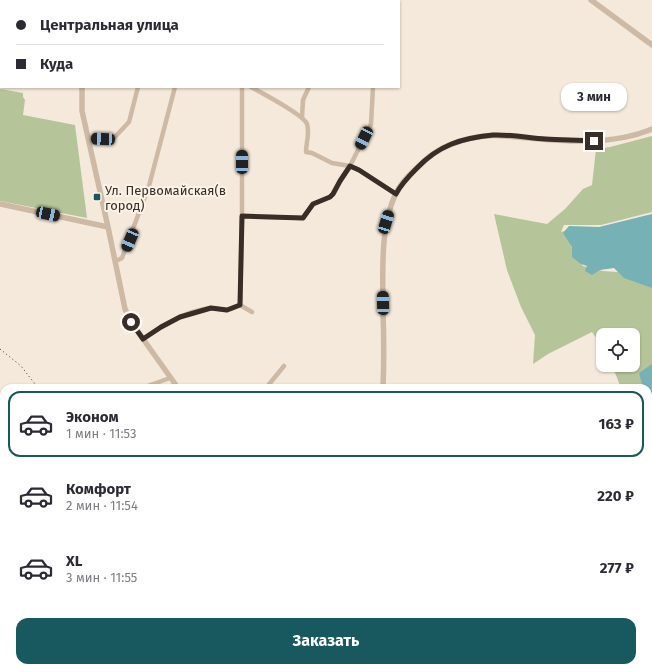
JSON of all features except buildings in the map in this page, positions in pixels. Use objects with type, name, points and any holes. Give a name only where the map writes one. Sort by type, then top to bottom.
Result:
[{"type":"street","points":[[591,0],[652,45]]},
{"type":"street","points":[[82,88],[82,111],[116,261],[125,309],[131,322],[175,384]]},
{"type":"street","points":[[88,138],[113,138],[118,134],[129,122],[138,88]]},
{"type":"street","points":[[116,261],[122,258],[149,186],[175,88]]},
{"type":"street","points":[[240,305],[242,88]]},
{"type":"street","points":[[253,88],[302,117],[306,123],[308,133],[306,152],[312,153],[332,163],[350,166],[359,170],[396,194]]},
{"type":"street","points":[[302,117],[304,100],[309,88]]},
{"type":"street","points":[[242,216],[303,218],[313,204],[330,197],[350,166],[371,124],[373,88]]},
{"type":"street","points":[[383,384],[383,275],[386,222],[392,203],[400,187],[428,157],[444,147],[461,141],[494,135],[599,141],[638,135],[652,129]]},
{"type":"street","points":[[0,204],[108,227]]},
{"type":"street","points":[[143,339],[180,317],[211,308],[227,310],[240,305]]},
{"type":"street","points":[[240,305],[252,312]]},
{"type":"street","points":[[269,384],[284,366]]},
{"type":"street","points":[[153,384],[170,378]]},
{"type":"green space","points":[[0,89],[23,93],[25,100],[23,115],[75,125],[87,218],[0,201]]},
{"type":"green space","points":[[652,136],[652,212],[601,225],[564,225],[561,232],[568,230],[572,249],[583,266],[603,271],[631,273],[652,283],[652,364],[644,375],[643,384],[619,384],[615,372],[640,372],[640,328],[596,328],[596,337],[592,332],[548,354],[533,364],[535,335],[521,307],[507,270],[494,214],[547,224],[565,209],[583,189],[592,185],[596,149],[610,147]]},
{"type":"water","points":[[652,214],[652,288],[624,278],[614,268],[600,270],[592,275],[585,271],[587,266],[581,264],[572,257],[572,247],[563,233],[569,226],[599,227]]},
{"type":"water","points":[[652,364],[652,384],[642,384],[639,373]]},
{"type":"railway","points":[[0,349],[21,366],[35,384]]},
{"type":"place","name":"Ул. Первомайская(в город)","points":[[97,197]]},
{"type":"route","points":[[131,322],[143,339],[180,317],[197,311],[211,308],[227,310],[240,305],[242,216],[303,218],[313,204],[330,197],[333,194],[350,166],[359,170],[396,194],[410,175],[428,157],[444,147],[461,141],[494,135],[594,141]]}]
